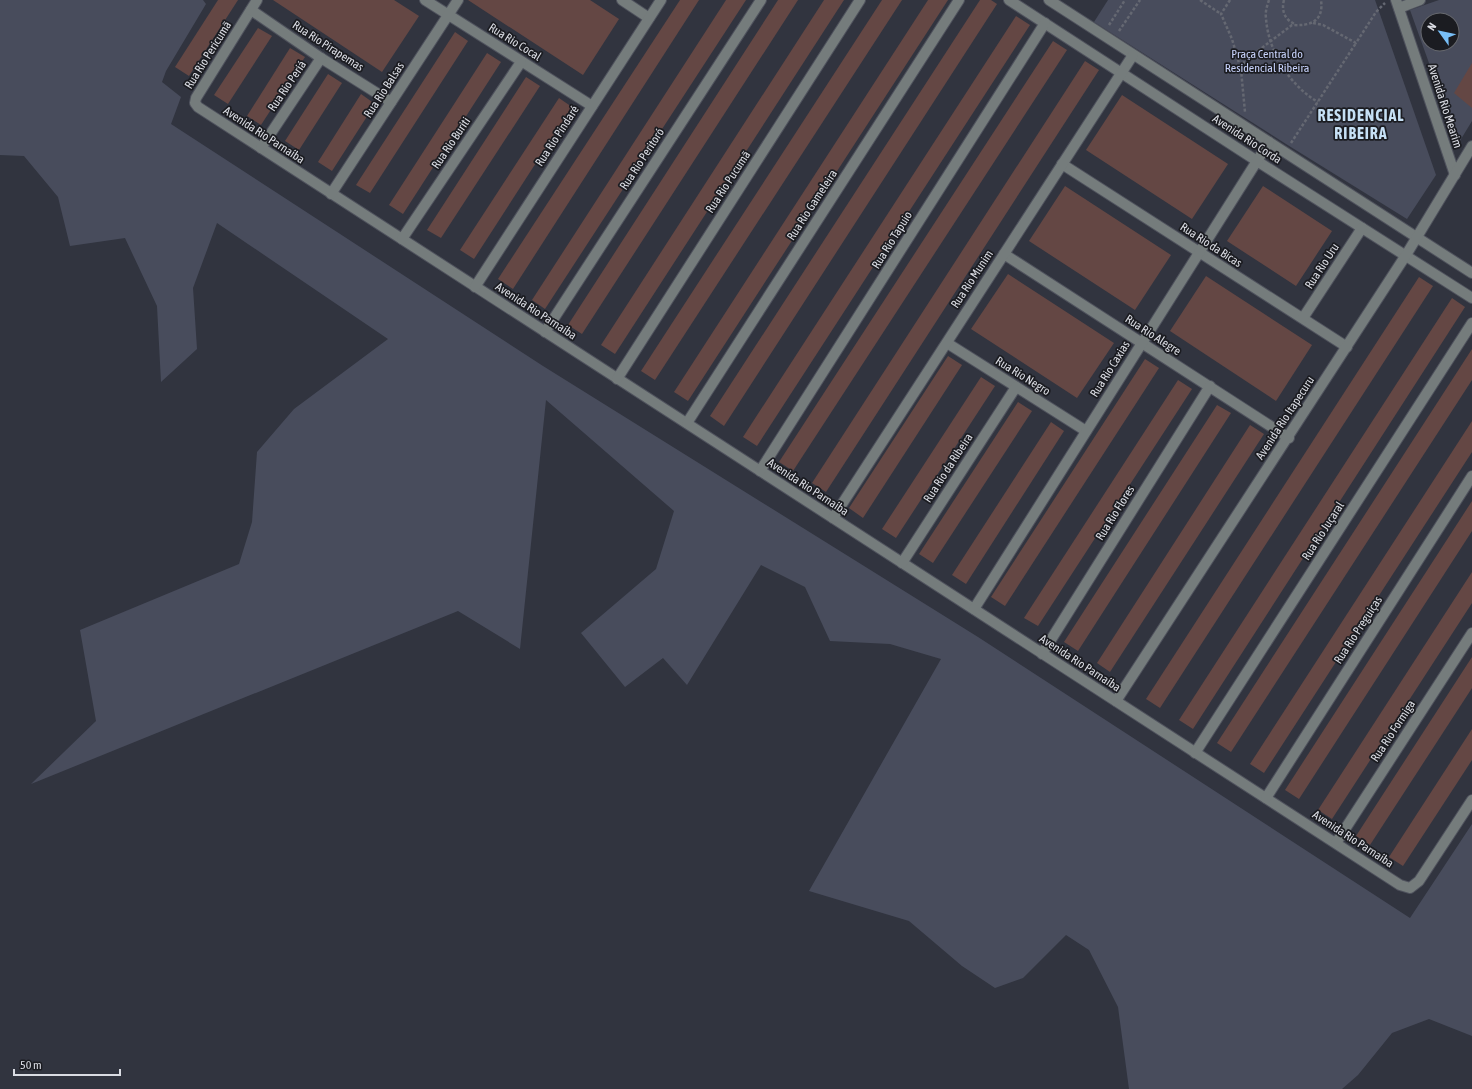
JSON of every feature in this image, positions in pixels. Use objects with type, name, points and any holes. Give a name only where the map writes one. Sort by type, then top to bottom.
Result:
[{"type":"street","name":"Rua Rio Pericumã","points":[[195,103],[196,98],[257,0]]},
{"type":"street","name":"Rua Rio Cocal","points":[[425,0],[592,106]]},
{"type":"street","name":"Rua Rio Balsas","points":[[331,194],[458,0]]},
{"type":"street","points":[[622,0],[649,18]]},
{"type":"street","name":"Rua Rio Pindaré","points":[[476,287],[661,0]]},
{"type":"street","name":"Rua Rio Peritoró","points":[[545,332],[761,0]]},
{"type":"street","name":"Rua Rio Pucumã","points":[[617,379],[860,0]]},
{"type":"street","name":"Rua Rio Gameleira","points":[[686,424],[959,0]]},
{"type":"street","name":"Avenida Rio Corda","points":[[1009,0],[1472,298]]},
{"type":"street","name":"Avenida Rio Corda","points":[[1049,0],[1472,273]]},
{"type":"street","points":[[1398,4],[1420,0]]},
{"type":"street","name":"Avenida Rio Mearim","points":[[1398,4],[1455,175]]},
{"type":"street","name":"Rua Rio Pirapemas","points":[[251,10],[321,58],[391,102]]},
{"type":"street","name":"Rua Rio Tapuio","points":[[760,471],[1045,23]]},
{"type":"street","name":"Rua Rio Munim","points":[[833,518],[1133,55]]},
{"type":"street","name":"Rua Rio Periá","points":[[261,148],[321,58]]},
{"type":"street","name":"Rua Rio Buriti","points":[[402,239],[521,62]]},
{"type":"street","name":"Avenida Rio Parnaíba","points":[[195,103],[198,108],[1400,885],[1410,888],[1419,881],[1472,800]]},
{"type":"street","name":"Rua Rio Caxias","points":[[974,609],[1269,142]]},
{"type":"street","name":"Avenida Rio Itapecuru","points":[[1116,701],[1347,347],[1406,255],[1472,146]]},
{"type":"street","name":"Rua Rio da Bicas","points":[[1062,164],[1347,347]]},
{"type":"street","name":"Rua Rio Uru","points":[[1303,318],[1362,228]]},
{"type":"street","name":"Rua Rio Alegre","points":[[1004,254],[1210,386],[1288,438]]},
{"type":"street","name":"Rua Rio Juçaral","points":[[1195,752],[1472,323]]},
{"type":"street","name":"Rua Rio Negro","points":[[947,342],[1086,431]]},
{"type":"street","name":"Rua Rio Flores","points":[[1042,654],[1210,386]]},
{"type":"street","name":"Rua Rio da Ribeira","points":[[902,563],[1016,387]]},
{"type":"street","name":"Rua Rio Preguiças","points":[[1266,798],[1472,476]]},
{"type":"street","name":"Rua Rio Formiga","points":[[1336,843],[1472,633]]},
{"type":"path","points":[[1102,35],[1125,0]]},
{"type":"path","points":[[1112,41],[1140,0]]},
{"type":"path","points":[[1200,0],[1221,14],[1232,39],[1240,68],[1248,128]]},
{"type":"path","points":[[1221,14],[1230,0]]},
{"type":"path","points":[[1269,0],[1266,16],[1267,30],[1281,63],[1295,85],[1318,102]]},
{"type":"path","points":[[1284,0],[1282,6],[1284,14],[1290,22],[1298,26]]},
{"type":"path","points":[[1313,23],[1319,16],[1322,8],[1321,0]]},
{"type":"path","points":[[1286,152],[1376,12],[1388,0]]},
{"type":"path","points":[[1240,68],[1246,60],[1292,25],[1303,26],[1313,23],[1323,25],[1356,43]]},
{"type":"green space","points":[[0,0],[203,0],[206,4],[166,71],[162,82],[181,97],[171,124],[543,366],[978,637],[1410,918],[1472,824],[1472,1036],[1429,1019],[1392,1033],[1358,1075],[1342,1089],[1129,1089],[1118,1007],[1089,950],[1066,935],[1023,978],[995,988],[962,966],[909,921],[809,891],[941,659],[890,644],[830,641],[805,587],[761,565],[687,685],[663,658],[625,687],[581,633],[656,569],[674,511],[546,400],[520,649],[458,611],[31,784],[96,721],[80,630],[239,564],[252,522],[257,452],[294,409],[388,339],[217,223],[193,288],[197,349],[161,382],[157,306],[125,238],[70,246],[58,197],[24,156],[0,155]]},
{"type":"green space","name":"Praça Central do Residencial Ribeira","points":[[1108,0],[1375,0],[1436,175],[1407,219],[1094,22]]},
{"type":"green space","points":[[1439,0],[1472,0],[1472,121],[1458,144],[1425,52],[1460,52],[1460,12],[1420,12],[1420,38],[1410,10]]},
{"type":"building","points":[[218,0],[238,0],[189,76],[175,67]]},
{"type":"building","points":[[273,0],[394,0],[419,16],[382,72]]},
{"type":"building","points":[[468,0],[590,0],[619,19],[583,75]]},
{"type":"building","points":[[680,0],[699,0],[513,289],[498,279]]},
{"type":"building","points":[[726,0],[746,0],[545,309],[532,300]]},
{"type":"building","points":[[778,0],[798,0],[582,334],[568,325]]},
{"type":"building","points":[[824,0],[844,0],[615,354],[601,345]]},
{"type":"building","points":[[882,0],[902,0],[655,380],[641,371]]},
{"type":"building","points":[[928,0],[948,0],[688,401],[674,392]]},
{"type":"building","points":[[980,0],[991,0],[997,4],[724,426],[710,416]]},
{"type":"building","points":[[1016,16],[1030,25],[757,446],[743,437]]},
{"type":"building","points":[[258,28],[272,36],[228,104],[214,95]]},
{"type":"building","points":[[455,32],[468,41],[370,193],[356,185]]},
{"type":"building","points":[[1053,41],[1067,50],[793,471],[779,462]]},
{"type":"building","points":[[290,48],[305,57],[261,125],[247,116]]},
{"type":"building","points":[[487,53],[501,62],[403,214],[389,205]]},
{"type":"building","points":[[1085,61],[1099,70],[826,492],[812,483]]},
{"type":"building","points":[[1472,63],[1472,108],[1454,93]]},
{"type":"building","points":[[328,74],[342,83],[299,150],[285,141]]},
{"type":"building","points":[[526,77],[540,86],[441,238],[427,230]]},
{"type":"building","points":[[361,94],[375,104],[332,171],[318,162]]},
{"type":"building","points":[[1122,95],[1228,164],[1192,219],[1086,150]]},
{"type":"building","points":[[559,98],[572,107],[474,259],[460,250]]},
{"type":"building","points":[[1065,186],[1171,255],[1135,310],[1029,241]]},
{"type":"building","points":[[1263,186],[1332,231],[1296,286],[1227,241]]},
{"type":"building","points":[[1008,274],[1114,343],[1077,398],[971,329]]},
{"type":"building","points":[[1206,276],[1312,345],[1276,401],[1170,331]]},
{"type":"building","points":[[1419,277],[1433,286],[1160,708],[1146,699]]},
{"type":"building","points":[[1452,298],[1465,307],[1193,729],[1179,720]]},
{"type":"building","points":[[1472,349],[1472,380],[1231,752],[1217,743]]},
{"type":"building","points":[[948,356],[962,365],[863,518],[849,508]]},
{"type":"building","points":[[1145,359],[1159,368],[1005,606],[991,597]]},
{"type":"building","points":[[981,377],[995,386],[896,538],[882,529]]},
{"type":"building","points":[[1178,380],[1192,389],[1038,626],[1024,618]]},
{"type":"building","points":[[1018,402],[1032,411],[933,563],[919,554]]},
{"type":"building","points":[[1217,405],[1231,413],[1078,651],[1064,642]]},
{"type":"building","points":[[1472,421],[1472,452],[1264,773],[1250,764]]},
{"type":"building","points":[[1051,422],[1064,431],[966,584],[952,575]]},
{"type":"building","points":[[1250,425],[1264,434],[1110,672],[1097,663]]},
{"type":"building","points":[[1472,501],[1472,531],[1299,799],[1285,790]]},
{"type":"building","points":[[1472,572],[1472,603],[1332,819],[1318,810]]},
{"type":"building","points":[[1472,657],[1472,688],[1370,845],[1356,836]]},
{"type":"building","points":[[1472,729],[1472,760],[1403,866],[1389,857]]},
{"type":"district","name":"RESIDENCIAL RIBEIRA","points":[[1361,124]]}]
